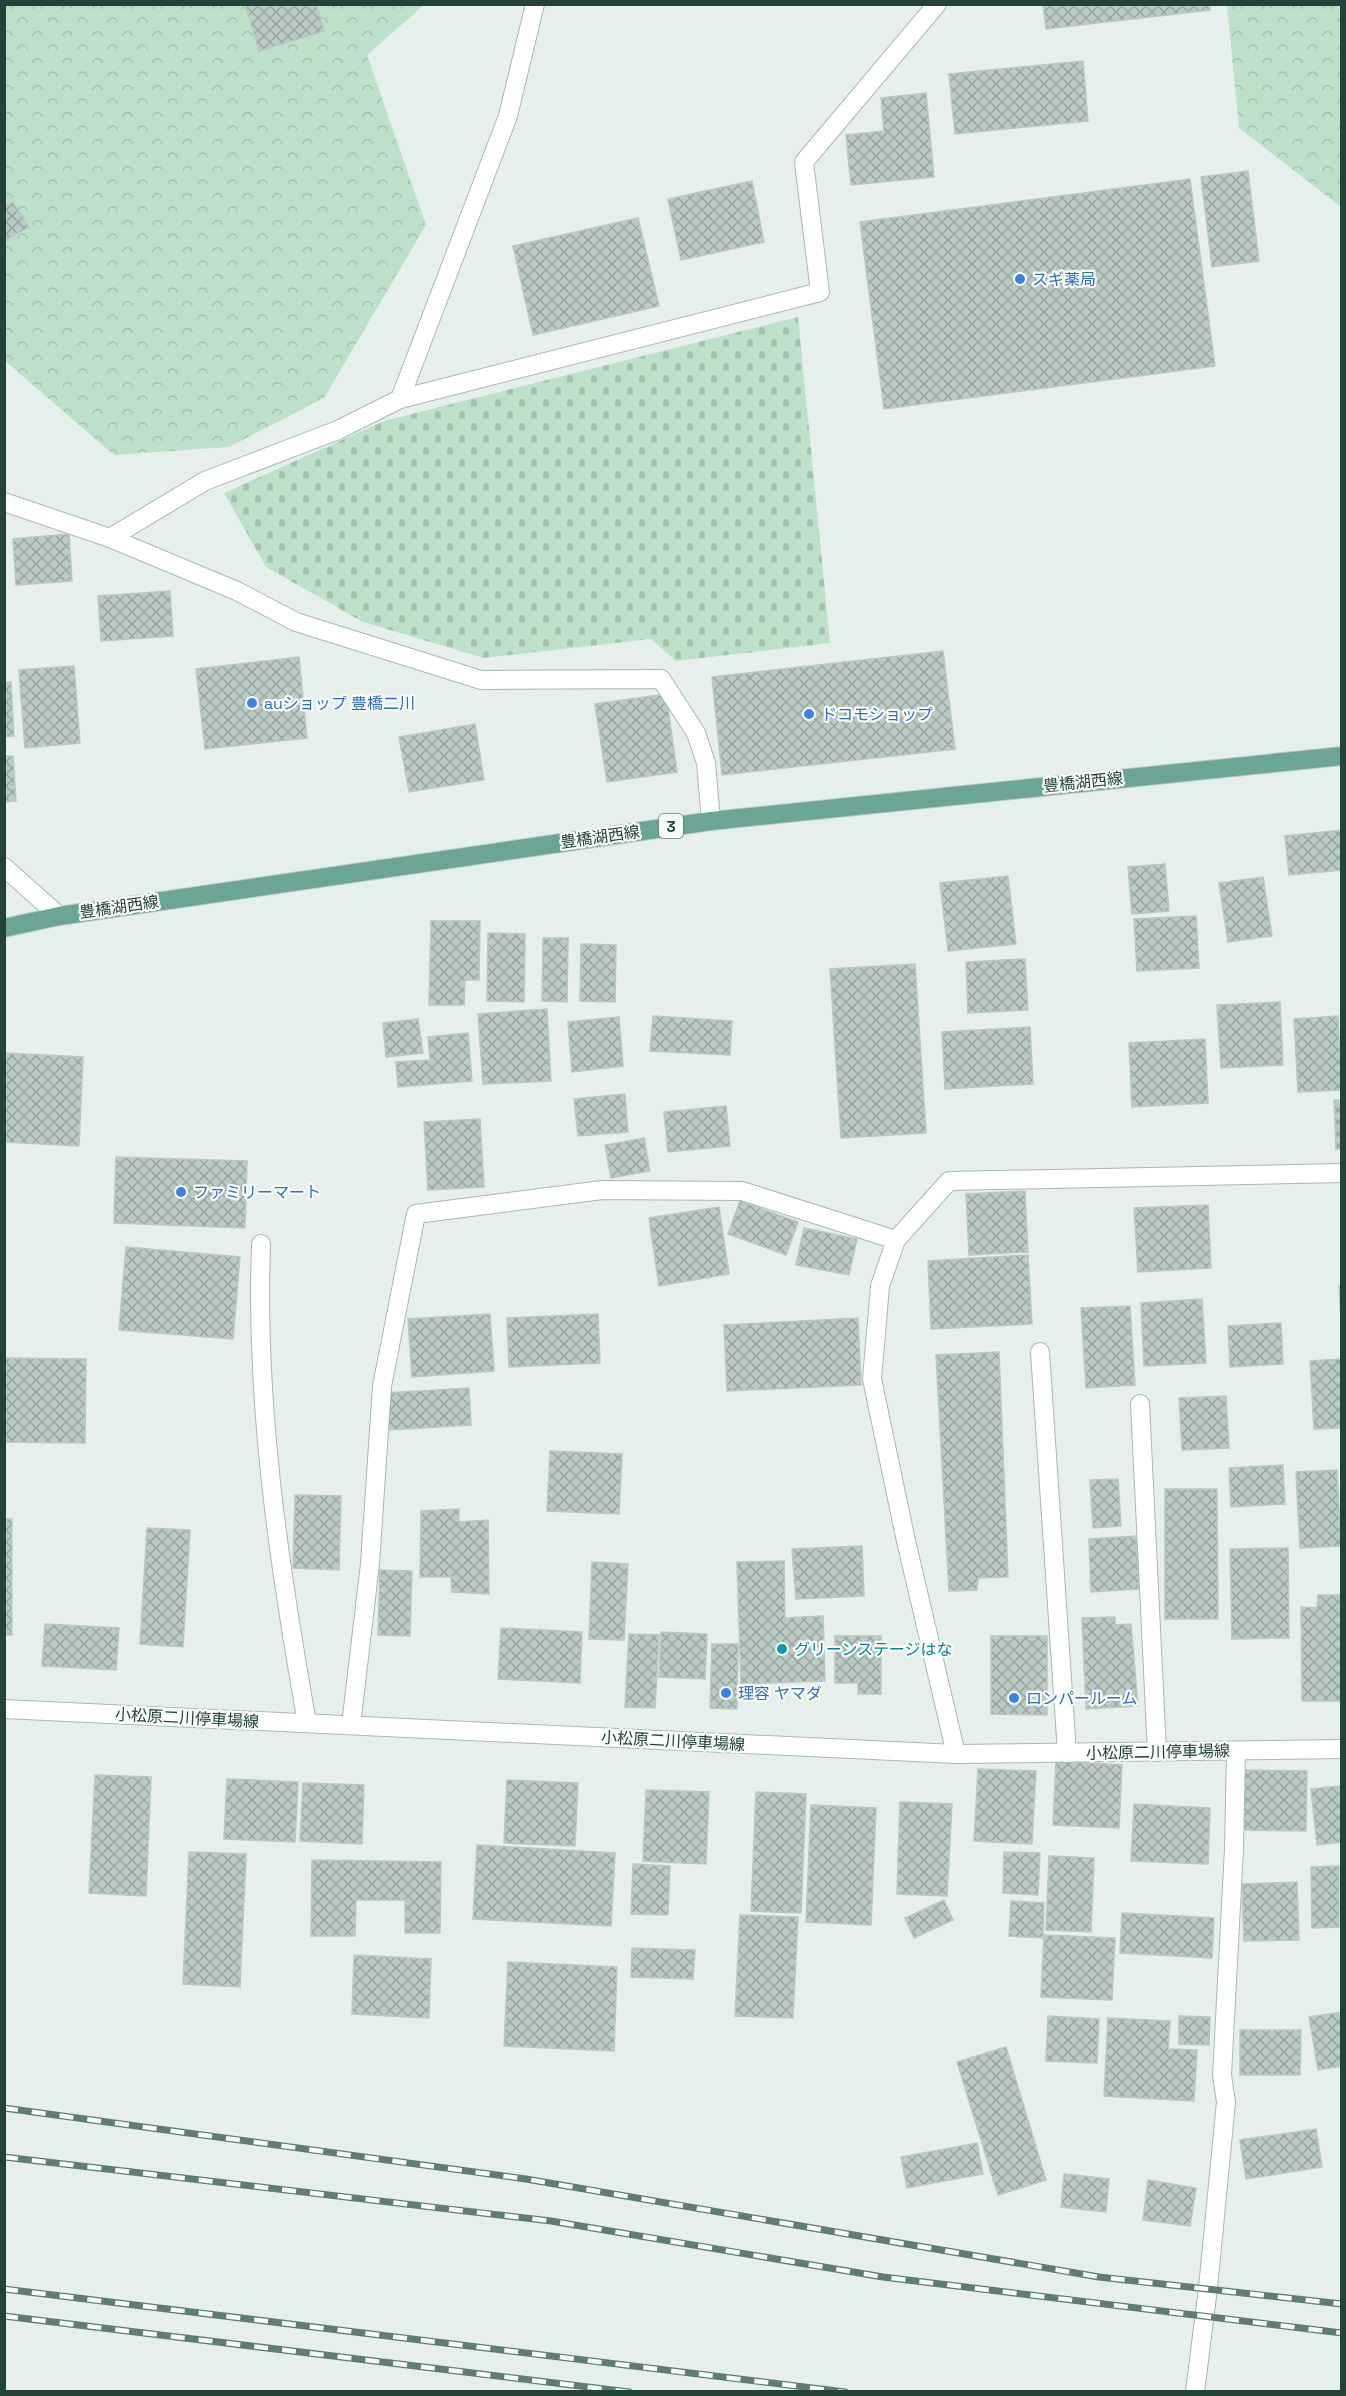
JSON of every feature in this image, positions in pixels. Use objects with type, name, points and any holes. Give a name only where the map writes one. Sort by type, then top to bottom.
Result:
[{"type":"main road","name":"豊橋湖西線","points":[[4,928],[59,916],[711,820],[1341,756]]},
{"type":"street","points":[[400,399],[508,116],[535,4]]},
{"type":"street","points":[[110,538],[205,482],[338,430],[400,399],[820,291],[804,162],[937,4]]},
{"type":"street","points":[[4,502],[110,538],[237,591],[296,622],[480,680],[661,679],[696,733],[705,763],[711,820]]},
{"type":"street","points":[[4,867],[59,916]]},
{"type":"street","points":[[956,1754],[906,1541],[872,1379],[880,1286],[896,1240],[949,1181],[1341,1173]]},
{"type":"street","points":[[351,1725],[370,1564],[382,1386],[416,1214],[602,1190],[742,1191],[896,1240]]},
{"type":"street","points":[[261,1244],[259,1290],[268,1465],[285,1602],[307,1723]]},
{"type":"street","points":[[1040,1352],[1067,1753]]},
{"type":"street","points":[[1140,1404],[1157,1752]]},
{"type":"street","name":"小松原二川停車場線","points":[[4,1709],[956,1754],[1341,1749]]},
{"type":"street","points":[[1195,2391],[1208,2288],[1226,2102],[1222,2075],[1234,1850],[1236,1751]]},
{"type":"green space","points":[[5,5],[424,5],[367,55],[426,225],[324,398],[229,447],[114,455],[5,361]]},
{"type":"green space","points":[[1227,5],[1341,5],[1341,207],[1239,128]]},
{"type":"green space","points":[[798,317],[830,643],[676,661],[651,639],[484,658],[363,622],[266,567],[224,493],[384,421]]},
{"type":"building","points":[[245,4],[316,4],[324,31],[259,51]]},
{"type":"building","points":[[1043,4],[1209,4],[1210,10],[1046,29]]},
{"type":"building","points":[[1083,61],[1088,121],[955,134],[949,74]]},
{"type":"building","points":[[926,93],[934,177],[851,185],[846,135],[884,131],[881,98]]},
{"type":"building","points":[[1248,171],[1259,261],[1212,267],[1201,177]]},
{"type":"building","points":[[1190,179],[1215,366],[884,409],[860,222]]},
{"type":"building","points":[[752,181],[764,242],[681,260],[668,199]]},
{"type":"building","points":[[13,202],[29,227],[6,240],[4,207]]},
{"type":"building","points":[[638,218],[659,306],[533,335],[513,246]]},
{"type":"building","points":[[69,534],[72,581],[16,585],[13,539]]},
{"type":"building","points":[[170,591],[173,636],[101,641],[98,596]]},
{"type":"building","points":[[943,651],[955,749],[722,775],[712,677]]},
{"type":"building","name":"auショップ 豊橋二川","points":[[299,657],[307,738],[205,749],[196,669]]},
{"type":"building","points":[[74,666],[80,743],[25,748],[19,670]]},
{"type":"building","points":[[11,682],[14,736],[4,737],[4,683]]},
{"type":"building","points":[[666,694],[677,772],[607,782],[595,704]]},
{"type":"building","points":[[475,724],[484,780],[409,792],[399,737]]},
{"type":"building","points":[[4,756],[13,756],[16,801],[4,802]]},
{"type":"building","points":[[1342,830],[1342,870],[1289,875],[1285,836]]},
{"type":"building","points":[[1165,864],[1169,911],[1132,914],[1128,867]]},
{"type":"building","points":[[1008,876],[1016,944],[948,951],[940,883]]},
{"type":"building","points":[[1263,877],[1272,936],[1228,942],[1219,883]]},
{"type":"building","points":[[1196,916],[1199,968],[1137,971],[1134,919]]},
{"type":"building","points":[[431,921],[480,921],[479,980],[465,980],[464,1005],[429,1005]]},
{"type":"building","points":[[488,933],[525,934],[524,1002],[487,1001]]},
{"type":"building","points":[[543,938],[568,938],[567,1002],[542,1001]]},
{"type":"building","points":[[581,944],[616,945],[615,1002],[580,1001]]},
{"type":"building","points":[[1025,959],[1028,1010],[968,1013],[966,962]]},
{"type":"building","points":[[915,964],[926,1133],[841,1138],[830,969]]},
{"type":"building","points":[[1280,1002],[1283,1065],[1221,1068],[1217,1005]]},
{"type":"building","points":[[547,1009],[551,1081],[483,1084],[478,1014]]},
{"type":"building","points":[[653,1016],[732,1021],[730,1055],[650,1051]]},
{"type":"building","points":[[1338,1016],[1342,1090],[1298,1092],[1294,1019]]},
{"type":"building","points":[[619,1017],[623,1066],[572,1072],[568,1022]]},
{"type":"building","points":[[418,1019],[423,1053],[386,1057],[383,1023]]},
{"type":"building","points":[[1030,1027],[1033,1084],[945,1089],[942,1032]]},
{"type":"building","points":[[468,1033],[472,1081],[398,1087],[396,1062],[430,1060],[428,1037]]},
{"type":"building","points":[[1205,1039],[1208,1103],[1132,1107],[1129,1043]]},
{"type":"building","points":[[4,1053],[83,1057],[79,1146],[4,1142]]},
{"type":"building","points":[[625,1094],[628,1132],[578,1136],[574,1099]]},
{"type":"building","points":[[1334,1100],[1342,1100],[1342,1148],[1336,1149]]},
{"type":"building","points":[[726,1106],[730,1146],[668,1152],[664,1112]]},
{"type":"building","points":[[480,1119],[484,1187],[428,1190],[424,1122]]},
{"type":"building","points":[[644,1138],[650,1171],[611,1178],[605,1145]]},
{"type":"building","name":"ファミリーマート","points":[[116,1157],[247,1161],[245,1228],[114,1223]]},
{"type":"building","points":[[1025,1191],[1028,1252],[969,1255],[966,1194]]},
{"type":"building","points":[[740,1201],[798,1222],[786,1255],[728,1234]]},
{"type":"building","points":[[1208,1205],[1211,1268],[1138,1272],[1134,1208]]},
{"type":"building","points":[[719,1207],[729,1274],[659,1286],[649,1218]]},
{"type":"building","points":[[804,1228],[857,1239],[849,1275],[796,1265]]},
{"type":"building","points":[[126,1247],[240,1257],[233,1339],[119,1330]]},
{"type":"building","points":[[1028,1255],[1032,1324],[931,1329],[928,1261]]},
{"type":"building","points":[[1342,1285],[1342,1333],[1339,1286]]},
{"type":"building","points":[[1202,1299],[1206,1363],[1144,1366],[1141,1303]]},
{"type":"building","points":[[1130,1306],[1135,1385],[1086,1388],[1081,1308]]},
{"type":"building","points":[[490,1314],[494,1371],[412,1377],[408,1319]]},
{"type":"building","points":[[598,1314],[600,1363],[509,1367],[507,1318]]},
{"type":"building","points":[[858,1318],[861,1385],[727,1391],[724,1325]]},
{"type":"building","points":[[1281,1323],[1283,1364],[1230,1367],[1228,1326]]},
{"type":"building","points":[[999,1352],[1008,1577],[978,1578],[977,1590],[949,1591],[936,1355]]},
{"type":"building","points":[[4,1358],[86,1359],[85,1443],[4,1442]]},
{"type":"building","points":[[1342,1359],[1342,1428],[1314,1429],[1310,1361]]},
{"type":"building","points":[[469,1388],[471,1425],[389,1430],[386,1393]]},
{"type":"building","points":[[1226,1396],[1229,1448],[1182,1450],[1179,1398]]},
{"type":"building","points":[[550,1451],[622,1454],[619,1514],[547,1511]]},
{"type":"building","points":[[1283,1465],[1285,1504],[1231,1507],[1229,1468]]},
{"type":"building","points":[[1337,1470],[1341,1546],[1300,1548],[1296,1472]]},
{"type":"building","points":[[1118,1479],[1121,1526],[1093,1528],[1090,1480]]},
{"type":"building","points":[[1165,1489],[1217,1489],[1218,1619],[1165,1619]]},
{"type":"building","points":[[295,1495],[341,1496],[339,1570],[293,1568]]},
{"type":"building","points":[[459,1509],[459,1522],[488,1520],[489,1594],[452,1592],[451,1577],[420,1577],[421,1511]]},
{"type":"building","points":[[4,1519],[12,1519],[12,1635],[4,1635]]},
{"type":"building","points":[[147,1528],[190,1530],[183,1647],[140,1644]]},
{"type":"building","points":[[1136,1536],[1139,1589],[1091,1592],[1089,1539]]},
{"type":"building","points":[[862,1546],[864,1596],[796,1599],[792,1549]]},
{"type":"building","points":[[1288,1548],[1289,1638],[1232,1639],[1230,1549]]},
{"type":"building","name":"グリーンステージはな","points":[[784,1561],[785,1618],[823,1616],[825,1681],[741,1684],[737,1562]]},
{"type":"building","points":[[592,1562],[628,1564],[624,1640],[589,1639]]},
{"type":"building","points":[[380,1570],[412,1571],[410,1636],[378,1635]]},
{"type":"building","points":[[1318,1595],[1340,1595],[1342,1701],[1302,1701],[1301,1607],[1317,1608]]},
{"type":"building","points":[[1115,1617],[1115,1625],[1131,1624],[1138,1706],[1086,1709],[1082,1618]]},
{"type":"building","points":[[45,1624],[119,1628],[116,1670],[42,1666]]},
{"type":"building","points":[[501,1628],[582,1632],[580,1683],[498,1679]]},
{"type":"building","points":[[661,1632],[707,1634],[705,1679],[659,1677]]},
{"type":"building","points":[[629,1634],[659,1635],[655,1708],[625,1707]]},
{"type":"building","points":[[835,1636],[881,1636],[881,1694],[858,1694],[858,1683],[835,1683]]},
{"type":"building","points":[[991,1636],[1047,1636],[1047,1715],[991,1714]]},
{"type":"building","points":[[712,1644],[738,1644],[737,1709],[710,1708]]},
{"type":"building","points":[[1056,1761],[1122,1765],[1119,1828],[1053,1825]]},
{"type":"building","points":[[978,1769],[1036,1771],[1032,1844],[974,1841]]},
{"type":"building","points":[[1245,1770],[1307,1771],[1306,1831],[1244,1830]]},
{"type":"building","points":[[95,1775],[151,1777],[146,1896],[89,1893]]},
{"type":"building","points":[[227,1779],[298,1782],[295,1842],[224,1839]]},
{"type":"building","points":[[507,1780],[578,1783],[575,1846],[504,1843]]},
{"type":"building","points":[[303,1783],[364,1785],[362,1844],[300,1841]]},
{"type":"building","points":[[1340,1786],[1342,1842],[1317,1845],[1311,1789]]},
{"type":"building","points":[[646,1790],[709,1792],[706,1864],[643,1861]]},
{"type":"building","points":[[756,1792],[806,1794],[801,1913],[751,1911]]},
{"type":"building","points":[[900,1802],[952,1804],[947,1896],[897,1894]]},
{"type":"building","points":[[1134,1804],[1210,1808],[1208,1864],[1131,1861]]},
{"type":"building","points":[[811,1805],[876,1808],[871,1925],[806,1922]]},
{"type":"building","points":[[477,1845],[615,1853],[611,1926],[473,1919]]},
{"type":"building","points":[[189,1852],[246,1854],[240,1987],[183,1984]]},
{"type":"building","points":[[1004,1852],[1040,1853],[1038,1895],[1003,1893]]},
{"type":"building","points":[[1049,1856],[1094,1858],[1091,1932],[1046,1930]]},
{"type":"building","points":[[312,1860],[441,1862],[440,1933],[405,1933],[405,1900],[356,1900],[355,1936],[311,1936]]},
{"type":"building","points":[[633,1864],[670,1866],[668,1915],[631,1914]]},
{"type":"building","points":[[1339,1866],[1339,1927],[1312,1928],[1311,1867]]},
{"type":"building","points":[[1297,1882],[1299,1940],[1244,1941],[1242,1884]]},
{"type":"building","points":[[944,1900],[953,1920],[914,1938],[905,1918]]},
{"type":"building","points":[[1011,1901],[1044,1903],[1043,1938],[1009,1936]]},
{"type":"building","points":[[1122,1913],[1214,1918],[1212,1958],[1120,1953]]},
{"type":"building","points":[[740,1915],[798,1917],[793,2018],[735,2016]]},
{"type":"building","points":[[1044,1935],[1115,1938],[1112,2000],[1041,1997]]},
{"type":"building","points":[[632,1948],[695,1950],[693,1979],[631,1977]]},
{"type":"building","points":[[354,1955],[431,1959],[429,2018],[352,2014]]},
{"type":"building","points":[[508,1962],[617,1967],[614,2051],[504,2046]]},
{"type":"building","points":[[1342,2012],[1342,2066],[1318,2070],[1309,2017]]},
{"type":"building","points":[[1048,2016],[1099,2019],[1097,2063],[1046,2061]]},
{"type":"building","points":[[1179,2016],[1210,2017],[1209,2045],[1179,2044]]},
{"type":"building","points":[[1108,2018],[1170,2021],[1168,2049],[1197,2050],[1194,2101],[1104,2096]]},
{"type":"building","points":[[1240,2030],[1301,2030],[1300,2075],[1240,2075]]},
{"type":"building","points":[[1006,2047],[1046,2180],[998,2195],[957,2062]]},
{"type":"building","points":[[1316,2129],[1322,2167],[1246,2179],[1240,2140]]},
{"type":"building","points":[[977,2143],[983,2174],[907,2188],[901,2157]]},
{"type":"building","points":[[1064,2174],[1109,2179],[1106,2212],[1061,2207]]},
{"type":"building","points":[[1148,2180],[1196,2188],[1190,2226],[1143,2220]]},
{"type":"railway","points":[[4,2108],[526,2179],[1099,2277],[1342,2304]]},
{"type":"railway","points":[[4,2157],[551,2221],[883,2277],[1342,2333]]},
{"type":"railway","points":[[4,2289],[845,2392]]},
{"type":"railway","points":[[4,2316],[629,2392]]},
{"type":"place","name":"スギ薬局","points":[[1020,279]]},
{"type":"place","name":"auショップ 豊橋二川","points":[[252,703]]},
{"type":"place","name":"ドコモショップ","points":[[809,714]]},
{"type":"place","name":"ファミリーマート","points":[[181,1192]]},
{"type":"place","name":"グリーンステージはな","points":[[782,1649]]},
{"type":"place","name":"理容 ヤマダ","points":[[726,1693]]},
{"type":"place","name":"ロンパールーム","points":[[1014,1698]]}]
